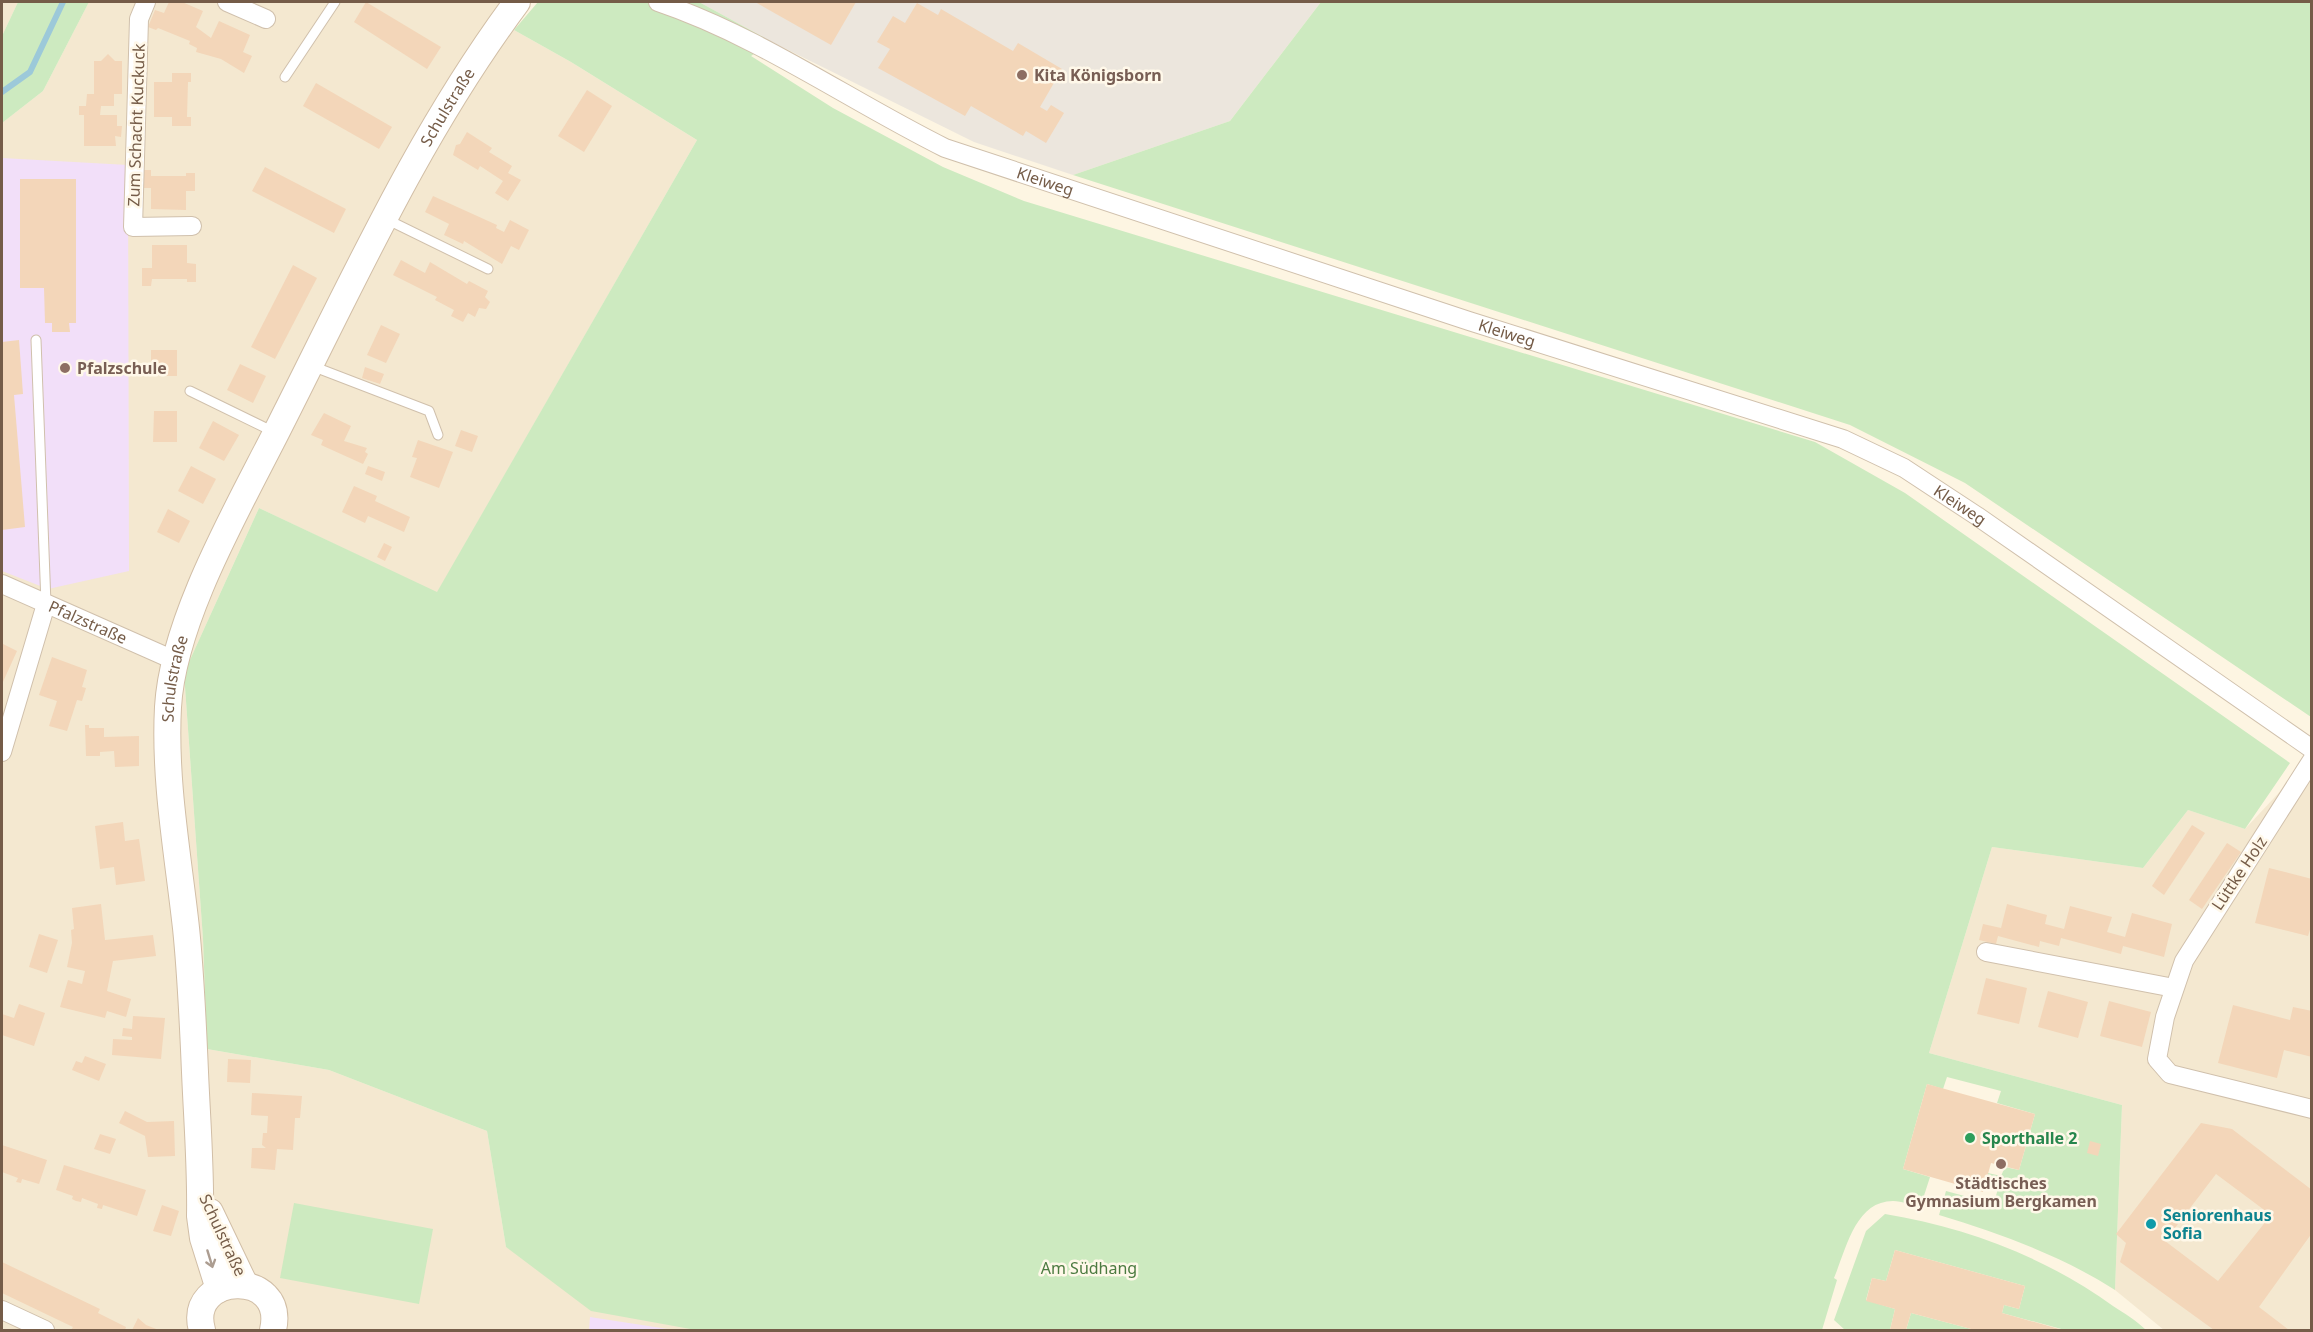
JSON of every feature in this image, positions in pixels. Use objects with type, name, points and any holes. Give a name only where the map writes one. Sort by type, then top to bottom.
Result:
[{"type":"main road","name":"Schulstraße","points":[[219,1289],[203,1238],[187,933],[172,806],[168,706],[176,661],[194,609],[226,532],[384,218],[441,112],[517,2]]},
{"type":"main road","name":"Schulstraße","points":[[201,1186],[221,1238],[245,1284]]},
{"type":"main road","points":[[201,1330],[200,1315],[204,1305],[219,1289],[245,1284],[258,1290],[267,1298],[273,1310],[273,1330]]},
{"type":"street","name":"Zum Schacht Kuckuck","points":[[146,2],[139,19],[133,227],[192,226]]},
{"type":"street","points":[[227,2],[266,18]]},
{"type":"street","name":"Kleiweg","points":[[658,2],[687,11],[945,148],[1468,321],[1843,440],[1904,468],[1941,492],[2312,748]]},
{"type":"street","name":"Pfalzstraße","points":[[2,584],[176,661]]},
{"type":"street","points":[[2,752],[9,705],[46,604]]},
{"type":"street","name":"Lüttke Holz","points":[[2312,760],[2209,917],[2184,961],[2174,988],[2157,1059],[2169,1074],[2312,1109]]},
{"type":"street","points":[[1986,952],[2174,988]]},
{"type":"street","points":[[2,1310],[45,1330]]},
{"type":"lane","points":[[285,77],[335,2]]},
{"type":"lane","points":[[384,218],[488,269]]},
{"type":"lane","points":[[36,340],[46,604]]},
{"type":"lane","points":[[310,365],[429,411],[438,435]]},
{"type":"lane","points":[[189,391],[276,433]]},
{"type":"shaded area","points":[[2,2],[18,2],[2,36]]},
{"type":"shaded area","points":[[89,2],[527,2],[530,8],[514,30],[571,62],[697,140],[437,593],[259,508],[184,673],[203,939],[207,1049],[329,1070],[487,1131],[506,1247],[696,1330],[2,1330],[2,123],[43,91]]},
{"type":"shaded area","points":[[699,2],[1321,2],[1230,121],[1073,175],[974,142],[772,42]]},
{"type":"shaded area","name":"Pfalzschule","points":[[2,158],[128,165],[129,571],[48,589],[2,571]]},
{"type":"shaded area","points":[[2304,766],[2311,770],[2311,1330],[2164,1330],[2115,1290],[2122,1105],[1929,1053],[1992,847],[2143,868],[2188,810],[2245,829]]},
{"type":"shaded area","points":[[590,1317],[674,1330],[589,1330]]},
{"type":"green space","points":[[18,2],[89,2],[43,91],[2,123],[2,36]]},
{"type":"green space","name":"Am Südhang","points":[[538,2],[699,2],[772,42],[751,56],[833,108],[943,167],[1024,201],[1815,442],[1905,493],[2290,763],[2245,829],[2188,810],[2143,868],[1992,847],[1929,1053],[2122,1105],[2115,1290],[2073,1266],[2030,1246],[1939,1215],[1946,1191],[1994,1204],[1998,1188],[1985,1185],[1988,1173],[2001,1176],[2005,1167],[2019,1170],[2035,1114],[1997,1103],[2001,1091],[1947,1077],[1943,1089],[1927,1084],[1903,1169],[1930,1177],[1920,1208],[1896,1201],[1880,1203],[1869,1209],[1861,1218],[1848,1241],[1834,1278],[1837,1280],[1822,1330],[696,1330],[591,1311],[506,1247],[487,1131],[329,1070],[207,1049],[203,939],[184,673],[259,508],[437,592],[697,140],[571,62],[514,30]]},
{"type":"green space","points":[[1321,2],[2311,2],[2311,717],[1965,483],[1850,425],[1073,175],[1230,121]]},
{"type":"green space","points":[[294,1203],[433,1229],[419,1304],[280,1278]]},
{"type":"green space","points":[[1885,1214],[1946,1227],[2033,1259],[2088,1289],[2146,1330],[2065,1330],[2002,1313],[2004,1305],[2019,1309],[2025,1286],[1895,1250],[1886,1281],[1872,1278],[1866,1300],[1895,1309],[1890,1330],[1845,1330],[1834,1320],[1866,1231]]},
{"type":"green space","points":[[1911,1313],[1975,1330],[1906,1330]]},
{"type":"building","points":[[169,2],[182,2],[203,11],[196,27],[211,38],[219,21],[250,35],[243,52],[252,56],[244,73],[221,59],[196,52],[197,48],[189,44],[190,41],[158,28],[156,30],[148,27],[155,10],[164,13]]},
{"type":"building","points":[[366,2],[441,47],[427,69],[354,22]]},
{"type":"building","points":[[755,2],[856,2],[831,45]]},
{"type":"building","points":[[917,3],[938,15],[941,9],[1013,51],[1018,43],[1062,69],[1040,107],[1047,111],[1051,105],[1064,113],[1046,143],[1026,131],[1023,136],[971,106],[965,116],[878,68],[890,49],[877,42],[893,16],[905,23]]},
{"type":"building","points":[[108,54],[115,61],[122,61],[122,94],[114,94],[114,106],[101,106],[100,115],[117,115],[117,126],[122,126],[121,137],[115,136],[116,146],[84,146],[84,115],[79,115],[79,106],[86,106],[87,94],[94,94],[94,61],[101,61]]},
{"type":"building","points":[[172,73],[191,73],[191,82],[188,82],[187,117],[191,117],[191,126],[172,126],[172,117],[154,117],[154,82],[172,82]]},
{"type":"building","points":[[316,83],[392,127],[379,149],[303,106]]},
{"type":"building","points":[[587,90],[612,106],[584,152],[558,136]]},
{"type":"building","points":[[467,132],[492,148],[489,152],[512,166],[508,173],[521,180],[508,201],[495,193],[503,181],[480,166],[478,170],[453,155],[456,145],[460,144]]},
{"type":"building","points":[[265,167],[346,209],[334,233],[252,191]]},
{"type":"building","points":[[142,170],[151,170],[151,176],[186,176],[186,173],[195,173],[195,191],[186,191],[186,210],[151,209],[151,188],[142,188]]},
{"type":"building","points":[[20,179],[76,179],[76,323],[69,323],[70,332],[52,332],[52,323],[45,323],[44,288],[20,288]]},
{"type":"building","points":[[433,196],[497,225],[496,228],[504,232],[510,220],[529,230],[519,250],[511,246],[502,264],[464,241],[463,244],[444,235],[449,224],[425,212]]},
{"type":"building","points":[[152,245],[187,245],[187,263],[196,264],[196,282],[187,282],[187,279],[152,279],[151,286],[142,286],[142,268],[152,268]]},
{"type":"building","points":[[401,260],[425,273],[430,262],[467,284],[469,281],[488,291],[485,297],[490,302],[486,309],[479,308],[475,317],[468,313],[463,322],[451,316],[454,310],[435,300],[437,297],[393,275]]},
{"type":"building","points":[[293,265],[317,278],[275,359],[251,347]]},
{"type":"building","points":[[381,325],[400,334],[386,363],[367,355]]},
{"type":"building","points":[[19,340],[23,394],[14,395],[25,527],[2,530],[2,342]]},
{"type":"building","points":[[151,350],[177,350],[177,376],[151,376]]},
{"type":"building","points":[[240,364],[266,376],[253,403],[227,390]]},
{"type":"building","points":[[365,367],[384,374],[380,384],[362,378]]},
{"type":"building","points":[[154,411],[177,411],[177,442],[153,442]]},
{"type":"building","points":[[324,413],[351,426],[344,441],[367,448],[365,452],[368,454],[363,464],[321,445],[323,440],[311,435]]},
{"type":"building","points":[[213,421],[239,435],[224,461],[199,448]]},
{"type":"building","points":[[461,430],[478,436],[472,452],[455,446]]},
{"type":"building","points":[[418,440],[453,452],[439,488],[410,477],[417,458],[412,457]]},
{"type":"building","points":[[191,466],[216,479],[203,504],[178,491]]},
{"type":"building","points":[[368,466],[385,472],[382,481],[365,474]]},
{"type":"building","points":[[354,486],[377,496],[375,501],[410,517],[404,532],[368,516],[365,523],[342,512]]},
{"type":"building","points":[[168,509],[190,521],[179,543],[157,532]]},
{"type":"building","points":[[384,543],[392,547],[385,561],[377,557]]},
{"type":"building","points":[[3,644],[17,651],[2,684],[2,647]]},
{"type":"building","points":[[52,657],[87,670],[82,687],[86,688],[82,701],[77,700],[67,731],[49,726],[57,701],[39,695]]},
{"type":"building","points":[[85,725],[89,725],[89,728],[104,728],[104,737],[139,736],[139,766],[115,767],[114,751],[100,752],[100,756],[86,756]]},
{"type":"building","points":[[123,822],[125,841],[139,839],[145,881],[116,885],[114,867],[100,869],[95,826]]},
{"type":"building","points":[[2192,825],[2205,833],[2164,895],[2152,886]]},
{"type":"building","points":[[2227,843],[2241,852],[2202,909],[2189,900]]},
{"type":"building","points":[[2269,868],[2312,879],[2312,923],[2308,936],[2255,923]]},
{"type":"building","points":[[101,904],[105,940],[153,935],[156,956],[113,961],[107,991],[131,999],[126,1017],[107,1011],[105,1018],[60,1007],[68,980],[82,984],[85,971],[67,967],[72,943],[71,930],[74,929],[72,908]]},
{"type":"building","points":[[2007,904],[2047,915],[2045,924],[2064,929],[2070,906],[2112,917],[2107,932],[2125,937],[2132,913],[2172,924],[2164,957],[2123,946],[2121,954],[2061,938],[2059,946],[2040,941],[2039,947],[1998,936],[1996,944],[1979,940],[1983,924],[2001,928]]},
{"type":"building","points":[[39,934],[58,940],[47,973],[29,967]]},
{"type":"building","points":[[1986,978],[2027,988],[2019,1024],[1977,1014]]},
{"type":"building","points":[[2048,991],[2088,1002],[2078,1038],[2038,1027]]},
{"type":"building","points":[[2109,1001],[2151,1012],[2142,1047],[2100,1036]]},
{"type":"building","points":[[19,1004],[45,1013],[34,1046],[2,1035],[2,1014],[14,1018]]},
{"type":"building","points":[[2233,1005],[2290,1020],[2293,1007],[2312,1011],[2312,1057],[2284,1050],[2277,1078],[2218,1063]]},
{"type":"building","points":[[133,1016],[165,1018],[161,1059],[112,1055],[113,1039],[132,1040],[132,1037],[122,1036],[123,1028],[132,1029]]},
{"type":"building","points":[[85,1056],[106,1064],[99,1081],[72,1070],[76,1061],[82,1063]]},
{"type":"building","points":[[228,1059],[251,1060],[250,1083],[227,1082]]},
{"type":"building","name":"Sporthalle 2","points":[[1927,1084],[2035,1114],[2019,1170],[1991,1163],[1983,1192],[1903,1169]]},
{"type":"building","points":[[252,1093],[302,1096],[300,1118],[295,1118],[293,1150],[277,1149],[275,1170],[251,1168],[252,1148],[266,1148],[262,1145],[263,1133],[267,1133],[268,1116],[251,1115]]},
{"type":"building","points":[[125,1111],[147,1122],[174,1121],[175,1156],[148,1157],[145,1136],[119,1123]]},
{"type":"building","name":"Seniorenhaus Sofia","points":[[2201,1123],[2232,1129],[2312,1190],[2312,1233],[2259,1307],[2289,1330],[2214,1330],[2120,1262],[2126,1243],[2116,1234]],"holes":[[[2216,1174],[2271,1215],[2218,1281],[2165,1241]]]},
{"type":"building","points":[[100,1134],[116,1139],[110,1154],[94,1149]]},
{"type":"building","points":[[2090,1141],[2101,1144],[2098,1156],[2087,1153]]},
{"type":"building","points":[[2,1145],[47,1160],[39,1184],[22,1179],[21,1183],[16,1182],[18,1178],[2,1172]]},
{"type":"building","points":[[64,1165],[146,1190],[137,1216],[103,1205],[102,1209],[97,1208],[98,1204],[82,1198],[81,1202],[76,1201],[72,1199],[73,1196],[56,1190]]},
{"type":"building","points":[[162,1205],[179,1211],[171,1236],[153,1231]]},
{"type":"building","points":[[1895,1250],[2025,1286],[2019,1309],[2004,1305],[2002,1313],[2063,1330],[1975,1330],[1911,1313],[1906,1330],[1890,1330],[1895,1309],[1866,1301],[1872,1278],[1886,1281]]},
{"type":"building","points":[[2,1262],[100,1309],[98,1313],[126,1327],[125,1330],[71,1330],[73,1327],[2,1293]]},
{"type":"building","points":[[138,1318],[146,1325],[159,1330],[132,1330]]},
{"type":"waterway","points":[[2,92],[30,72],[63,2]]},
{"type":"place","name":"Kita Königsborn","points":[[1022,75]]},
{"type":"place","name":"Pfalzschule","points":[[65,368]]},
{"type":"place","name":"Sporthalle 2","points":[[1970,1138]]},
{"type":"place","name":"Städtisches Gymnasium Bergkamen","points":[[2001,1164]]},
{"type":"place","name":"Seniorenhaus Sofia","points":[[2151,1224]]}]
